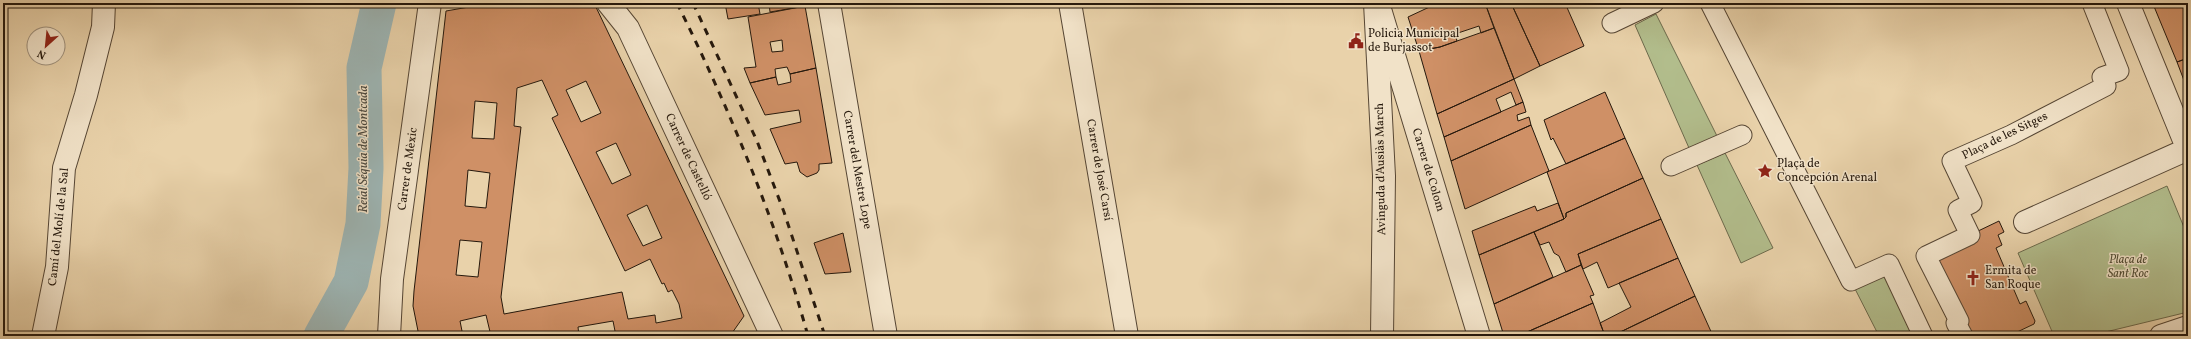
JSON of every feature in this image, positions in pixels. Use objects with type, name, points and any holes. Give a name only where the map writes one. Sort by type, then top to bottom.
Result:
[{"type":"street","name":"Camí del Molí de la Sal","points":[[43,336],[57,267],[64,168],[86,95],[103,27],[104,3]]},
{"type":"street","name":"Carrer de Mèxic","points":[[389,336],[392,279],[430,3]]},
{"type":"street","name":"Carrer de Castelló","points":[[608,3],[628,28],[760,326],[772,336]]},
{"type":"street","name":"Carrer del Mestre Lope","points":[[829,3],[886,336]]},
{"type":"street","name":"Carrer de José Carsí","points":[[1070,3],[1127,336]]},
{"type":"street","name":"Avinguda d'Ausiàs March","points":[[1377,3],[1384,176],[1382,336]]},
{"type":"street","name":"Carrer de Colom","points":[[1377,3],[1479,336]]},
{"type":"street","points":[[1612,23],[1654,3]]},
{"type":"street","points":[[1710,3],[1851,281],[1889,264],[1923,336]]},
{"type":"street","name":"Plaça de les Sitges","points":[[1963,336],[1956,323],[1959,321],[1926,256],[1970,235],[1958,210],[1972,203],[1952,161],[2011,134],[2106,86],[2102,77],[2119,71],[2092,3]]},
{"type":"street","points":[[2024,222],[2188,150],[2128,3]]},
{"type":"street","points":[[1671,166],[1742,135]]},
{"type":"street","points":[[2161,336],[2188,327]]},
{"type":"green space","points":[[1656,14],[1717,136],[1689,148],[1635,25]]},
{"type":"green space","points":[[1725,153],[1773,248],[1741,263],[1697,165]]},
{"type":"green space","name":"Plaça de Sant Roc","points":[[2167,186],[2188,237],[2188,312],[2089,336],[2054,336],[2018,253]]},
{"type":"green space","points":[[1889,264],[1923,336],[1879,336],[1851,281]]},
{"type":"building","points":[[492,3],[594,3],[744,316],[730,336],[616,336],[613,321],[578,327],[579,336],[545,336],[545,334],[530,336],[491,336],[486,315],[460,321],[463,336],[419,336],[413,306],[414,291],[446,11]],"holes":[[[542,80],[558,115],[552,118],[625,271],[650,259],[662,284],[664,283],[668,292],[672,290],[679,304],[682,318],[656,323],[655,315],[628,319],[622,292],[504,314],[501,297],[521,127],[514,126],[517,88]],[[586,81],[601,113],[581,122],[566,90]],[[475,101],[497,103],[494,139],[472,138]],[[616,143],[631,175],[612,184],[596,152]],[[468,170],[490,173],[486,208],[465,206]],[[647,205],[662,238],[643,246],[627,215]],[[460,240],[482,242],[478,277],[456,275]]]},
{"type":"building","points":[[725,3],[758,3],[760,14],[728,19]]},
{"type":"building","points":[[769,3],[805,3],[805,6],[770,12]]},
{"type":"building","points":[[1438,3],[1485,3],[1494,28],[1481,33],[1479,26],[1455,34],[1457,41],[1440,47],[1419,51],[1408,17]]},
{"type":"building","points":[[1485,3],[1511,3],[1540,66],[1514,79]]},
{"type":"building","points":[[1511,3],[1565,3],[1584,46],[1540,66]]},
{"type":"building","points":[[2188,3],[2188,58],[2177,62],[2153,4]]},
{"type":"building","points":[[805,6],[816,68],[790,74],[787,67],[775,69],[776,77],[750,83],[744,68],[756,67],[748,17]],"holes":[[[782,40],[783,51],[772,52],[770,42]]]},
{"type":"building","points":[[1494,28],[1514,79],[1437,114],[1419,51],[1440,47]]},
{"type":"building","points":[[2188,58],[2188,91],[2177,62]]},
{"type":"building","points":[[816,68],[832,163],[819,164],[819,170],[817,173],[807,177],[800,172],[797,162],[785,164],[770,129],[801,122],[799,110],[765,115],[750,83],[776,77],[778,85],[791,82],[790,74]]},
{"type":"building","points":[[1514,79],[1523,102],[1516,105],[1511,92],[1496,99],[1501,112],[1444,137],[1437,114]]},
{"type":"building","points":[[1605,92],[1625,138],[1566,164],[1553,138],[1551,140],[1544,120]]},
{"type":"building","points":[[1523,102],[1526,112],[1517,115],[1518,121],[1529,117],[1531,125],[1451,161],[1444,137]]},
{"type":"building","points":[[1531,125],[1549,171],[1465,209],[1451,161]]},
{"type":"building","points":[[1625,138],[1643,178],[1566,213],[1566,217],[1564,219],[1547,172]]},
{"type":"building","points":[[1643,178],[1661,219],[1578,254],[1581,265],[1566,272],[1559,256],[1554,253],[1549,242],[1540,245],[1534,232],[1564,219],[1566,217],[1566,213]]},
{"type":"building","points":[[1558,203],[1564,219],[1479,255],[1472,231],[1535,206],[1537,211]]},
{"type":"building","points":[[1661,219],[1678,258],[1608,288],[1597,262],[1583,269],[1578,254]]},
{"type":"building","name":"Ermita de San Roque","points":[[1999,221],[2004,232],[1998,235],[2002,245],[1996,248],[2020,304],[2026,301],[2035,321],[2034,324],[2015,333],[2014,336],[1963,336],[1926,256]]},
{"type":"building","points":[[1534,232],[1553,277],[1494,304],[1479,255]]},
{"type":"building","points":[[843,233],[851,272],[825,274],[814,243]]},
{"type":"building","points":[[1678,258],[1695,296],[1612,336],[1605,336],[1600,323],[1631,307],[1619,283]]},
{"type":"building","points":[[1581,265],[1594,295],[1590,296],[1593,303],[1518,336],[1504,336],[1494,304]]},
{"type":"building","points":[[1695,296],[1713,336],[1612,336]]},
{"type":"building","points":[[1593,303],[1605,336],[1518,336]]},
{"type":"building","points":[[1094,332],[1094,336],[1071,336]]},
{"type":"waterway","name":"Reial Séquia de Montcada","points":[[321,336],[351,282],[363,224],[366,168],[364,68],[379,3]]},
{"type":"railway","points":[[677,3],[697,43],[750,166],[781,250],[808,336]]},
{"type":"railway","points":[[693,3],[757,141],[784,212],[825,336]]},
{"type":"place","name":"Policia Municipal de Burjassot","points":[[1356,41]]},
{"type":"place","name":"Plaça de Concepción Arenal","points":[[1765,171]]},
{"type":"place","name":"Ermita de San Roque","points":[[1973,278]]}]
